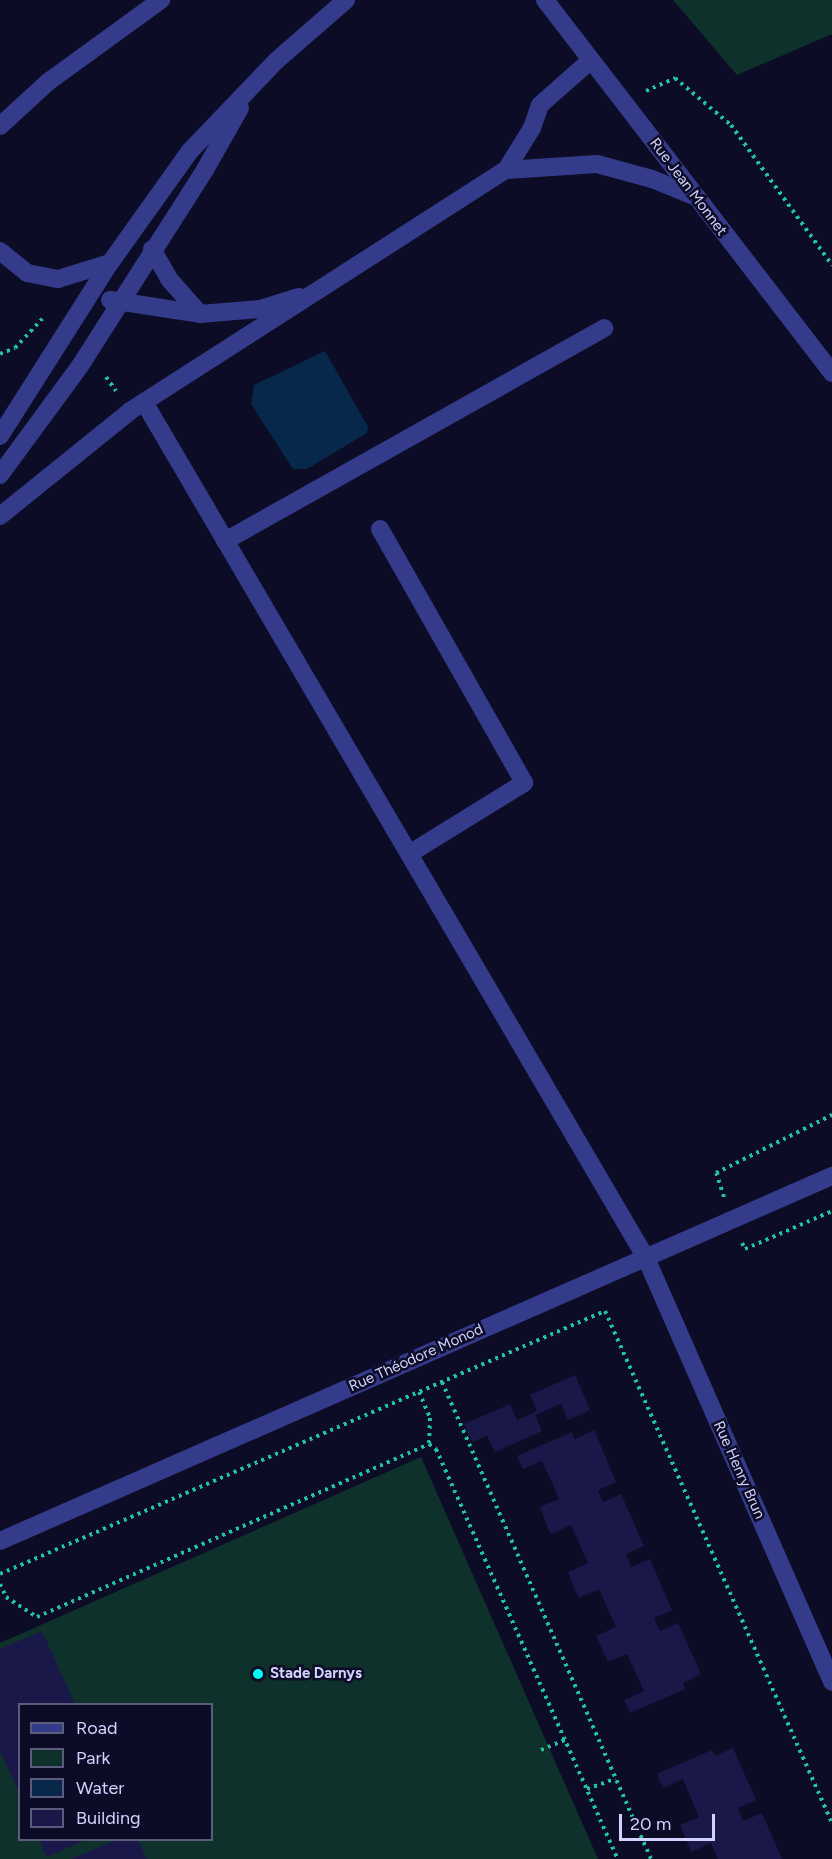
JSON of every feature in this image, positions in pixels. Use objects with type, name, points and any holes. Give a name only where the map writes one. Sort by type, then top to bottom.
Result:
[{"type":"street","points":[[0,126],[40,88],[161,0]]},
{"type":"street","points":[[0,436],[90,300],[110,263],[190,150],[252,85],[346,0]]},
{"type":"street","name":"Rue Jean Monnet","points":[[545,0],[832,373]]},
{"type":"street","points":[[0,516],[144,402],[321,291],[506,170],[532,128],[540,105],[591,60]]},
{"type":"street","points":[[0,475],[51,409],[206,168],[252,85]]},
{"type":"street","points":[[506,170],[597,164],[652,179],[696,197]]},
{"type":"street","points":[[152,249],[169,279],[200,314]]},
{"type":"street","points":[[0,251],[27,273],[58,279],[110,263]]},
{"type":"street","points":[[90,300],[120,300],[149,309],[200,314],[260,309],[321,291]]},
{"type":"street","points":[[225,541],[604,328]]},
{"type":"street","name":"Rue Henry Brun","points":[[144,402],[646,1258],[832,1682]]},
{"type":"street","points":[[380,530],[524,783],[409,854]]},
{"type":"street","name":"Rue Théodore Monod","points":[[0,1541],[832,1176]]},
{"type":"path","points":[[626,105],[662,81],[675,78],[731,125],[832,265]]},
{"type":"path","points":[[0,354],[15,348],[44,317]]},
{"type":"path","points":[[725,1201],[716,1173],[832,1115]]},
{"type":"path","points":[[739,1235],[745,1249],[832,1211]]},
{"type":"path","points":[[0,1574],[605,1311],[832,1823]]},
{"type":"path","points":[[442,1382],[651,1859]]},
{"type":"path","points":[[419,1392],[430,1418],[429,1444]]},
{"type":"path","points":[[0,1584],[6,1597],[37,1617],[429,1444]]},
{"type":"path","points":[[429,1444],[436,1449],[618,1859]]},
{"type":"path","points":[[541,1750],[565,1740]]},
{"type":"path","points":[[587,1789],[615,1779]]},
{"type":"green space","points":[[673,0],[832,0],[832,34],[737,75]]},
{"type":"green space","name":"Stade Darnys","points":[[421,1457],[598,1859],[0,1859],[0,1643]]},
{"type":"water","points":[[325,351],[368,427],[367,433],[307,469],[293,469],[251,404],[254,385]]},
{"type":"building","points":[[575,1375],[590,1410],[568,1420],[561,1404],[535,1415],[542,1431],[495,1452],[487,1436],[472,1442],[464,1424],[510,1404],[517,1420],[537,1411],[530,1395]]},
{"type":"building","points":[[594,1430],[616,1482],[598,1490],[603,1502],[621,1494],[644,1546],[626,1554],[631,1567],[650,1559],[672,1610],[654,1618],[660,1631],[678,1623],[701,1674],[683,1683],[685,1689],[630,1713],[624,1700],[644,1691],[627,1654],[608,1662],[596,1636],[616,1627],[599,1589],[579,1598],[568,1572],[588,1563],[571,1525],[551,1534],[545,1521],[540,1507],[559,1499],[542,1461],[523,1469],[517,1456],[572,1432],[575,1439]]},
{"type":"building","points":[[42,1631],[75,1703],[18,1703],[18,1791],[0,1751],[0,1649]]},
{"type":"building","points":[[733,1748],[756,1800],[738,1808],[743,1821],[762,1813],[782,1859],[718,1859],[711,1843],[691,1852],[680,1825],[699,1817],[683,1779],[663,1788],[657,1774],[712,1750],[715,1756]]},
{"type":"building","points":[[39,1841],[84,1841],[47,1857]]},
{"type":"building","points":[[114,1841],[138,1841],[147,1859],[71,1859]]},
{"type":"place","name":"Stade Darnys","points":[[258,1674]]}]
